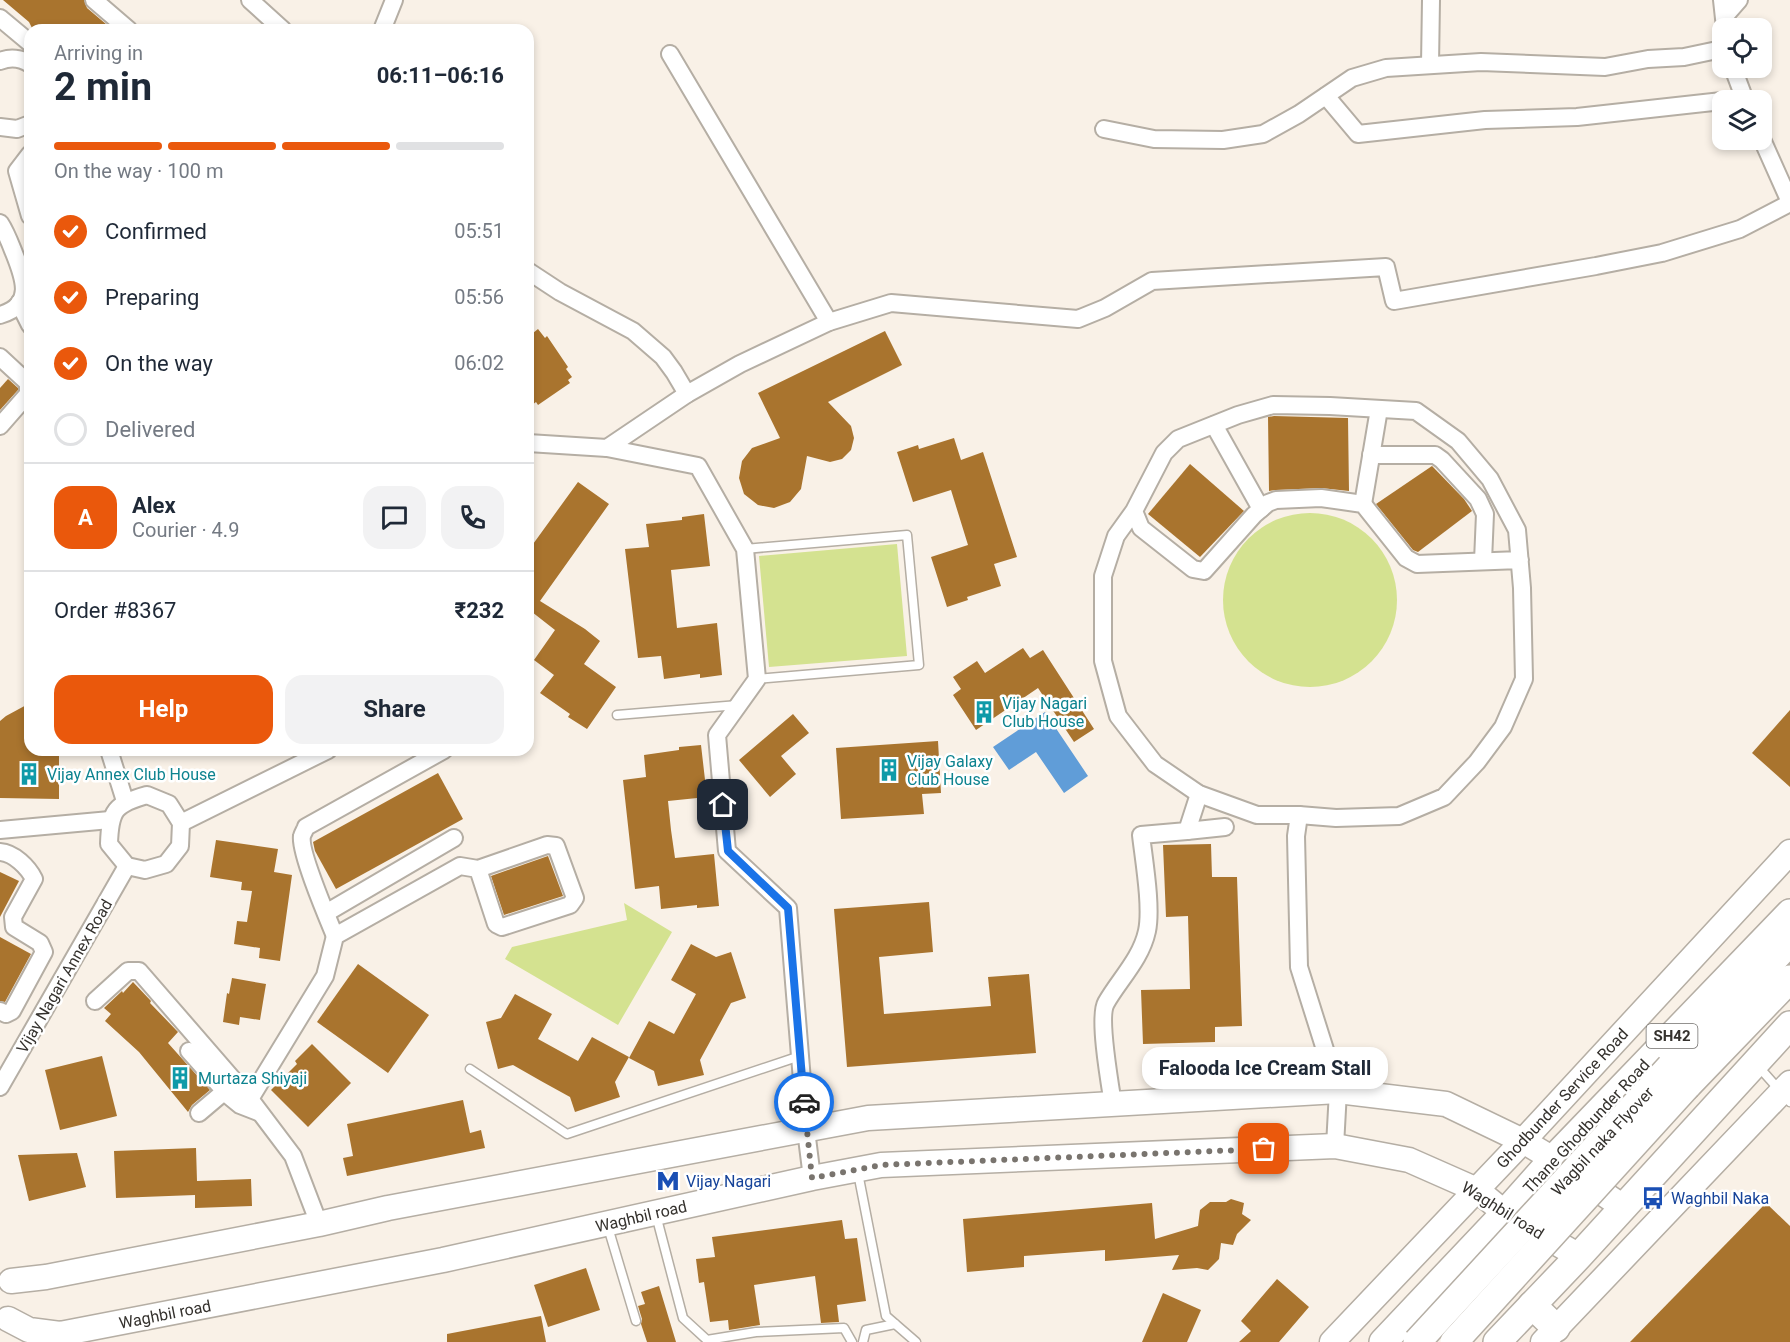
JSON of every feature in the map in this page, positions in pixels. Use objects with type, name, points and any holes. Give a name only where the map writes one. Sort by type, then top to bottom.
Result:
[{"type":"main road","name":"Ghodbunder Service Road","points":[[1332,1342],[1523,1141],[1790,852]]},
{"type":"main road","name":"Thane Ghodbunder Road","points":[[1383,1342],[1553,1159],[1790,913]]},
{"type":"main road","name":"Wagbil naka Flyover","points":[[1417,1342],[1670,1067],[1790,942]]},
{"type":"main road","name":"Wagbil naka Flyover","points":[[1455,1342],[1687,1086],[1790,979]]},
{"type":"main road","points":[[1497,1342],[1579,1256],[1790,1025]]},
{"type":"main road","points":[[6,1276],[46,1277],[319,1224],[388,1208],[868,1118],[1338,1090],[1446,1104],[1523,1141],[1623,1207]]},
{"type":"main road","points":[[1532,1305],[1550,1335],[1787,1092]]},
{"type":"main road","name":"Waghbil road","points":[[3,1324],[60,1334],[443,1260],[812,1178],[881,1165],[1335,1146],[1409,1160],[1477,1190],[1505,1213],[1579,1256]]},
{"type":"main road","points":[[3,1324],[14,1311],[16,1301],[16,1290],[6,1276]]},
{"type":"street","points":[[94,0],[122,24]]},
{"type":"street","points":[[250,0],[276,24]]},
{"type":"street","points":[[384,24],[394,0]]},
{"type":"street","points":[[1430,65],[1431,0]]},
{"type":"street","points":[[1724,15],[1739,0]]},
{"type":"street","points":[[0,18],[24,38]]},
{"type":"street","points":[[1104,129],[1154,139],[1223,140],[1263,134],[1299,114],[1352,78],[1386,68],[1481,62],[1605,67],[1712,51]]},
{"type":"street","points":[[670,54],[829,322]]},
{"type":"street","points":[[0,61],[8,58],[24,60]]},
{"type":"street","points":[[1326,96],[1358,134],[1485,120],[1577,117],[1712,102]]},
{"type":"street","points":[[0,131],[24,126]]},
{"type":"street","points":[[607,448],[687,394],[740,364],[829,322],[891,303],[1078,319],[1105,308],[1152,281],[1386,267],[1394,301],[1662,253],[1740,229],[1790,202],[1767,150]]},
{"type":"street","points":[[24,162],[17,171],[24,195]]},
{"type":"street","points":[[0,223],[24,276],[24,296],[9,312],[0,315]]},
{"type":"street","points":[[534,275],[560,292],[633,331],[663,357],[687,394]]},
{"type":"street","points":[[0,357],[24,379]]},
{"type":"street","points":[[0,426],[24,399]]},
{"type":"street","points":[[1273,405],[1379,409],[1416,411],[1458,441],[1490,479],[1517,530],[1522,588],[1524,679],[1503,728],[1477,762],[1444,797],[1399,816],[1336,818],[1257,815],[1199,794],[1155,764],[1118,716],[1102,661],[1103,576],[1116,536],[1134,511],[1164,453],[1178,439],[1238,415],[1273,405]]},
{"type":"street","points":[[1363,504],[1379,409]]},
{"type":"street","points":[[1214,425],[1261,509]]},
{"type":"street","points":[[534,443],[607,448],[698,466],[745,549],[757,679],[717,735],[728,851],[788,908],[812,1178]]},
{"type":"street","points":[[1371,454],[1435,455],[1442,460],[1478,499],[1485,514],[1484,561]]},
{"type":"street","points":[[1134,511],[1141,528],[1193,569],[1204,571],[1268,503],[1276,500],[1321,498],[1363,504],[1406,558],[1417,564],[1520,560]]},
{"type":"street","points":[[110,756],[125,801]]},
{"type":"street","points":[[181,823],[316,756]]},
{"type":"street","points":[[254,1105],[325,976],[335,936],[302,847],[302,836],[306,827],[433,756]]},
{"type":"street","points":[[1187,831],[1199,794]]},
{"type":"street","points":[[147,795],[169,804],[181,823],[180,846],[166,864],[145,870],[127,866],[109,844],[110,820],[125,801],[147,795]]},
{"type":"street","points":[[1299,815],[1296,836],[1299,967],[1338,1090],[1335,1146]]},
{"type":"street","points":[[0,831],[110,820]]},
{"type":"street","points":[[1113,1104],[1104,1049],[1104,1005],[1140,952],[1147,933],[1149,917],[1141,835],[1224,827]]},
{"type":"street","points":[[326,913],[454,838]]},
{"type":"street","points":[[335,936],[460,866],[478,869],[547,845],[556,846],[575,898],[570,905],[502,927],[496,924],[478,869]]},
{"type":"street","points":[[0,852],[15,858],[30,870],[34,879],[13,917],[14,927],[40,943],[44,952],[12,1011],[6,1014],[0,1011]]},
{"type":"street","name":"Vijay Nagari Annex Road","points":[[0,1087],[127,866]]},
{"type":"street","points":[[95,1001],[128,971],[138,971],[254,1105],[293,1156],[319,1224]]},
{"type":"street","points":[[189,1051],[240,1105],[254,1105]]},
{"type":"street","points":[[199,1113],[225,1091]]},
{"type":"lane","points":[[745,549],[907,535],[918,665],[757,679]]},
{"type":"lane","points":[[617,715],[739,705]]},
{"type":"lane","points":[[470,1069],[567,1134],[800,1056]]},
{"type":"lane","points":[[1755,1063],[1787,1092]]},
{"type":"lane","points":[[857,1169],[886,1316],[916,1342]]},
{"type":"lane","points":[[656,1213],[683,1318],[707,1341],[756,1332],[844,1328],[852,1342]]},
{"type":"lane","points":[[607,1224],[636,1321]]},
{"type":"lane","points":[[863,1342],[866,1330],[895,1324]]},
{"type":"green space","points":[[1310,513],[1343,520],[1372,538],[1390,567],[1397,600],[1390,633],[1372,662],[1343,680],[1310,687],[1277,680],[1248,662],[1230,633],[1223,600],[1230,567],[1248,538],[1277,520]]},
{"type":"green space","points":[[897,544],[907,656],[769,667],[759,556]]},
{"type":"green space","points":[[624,903],[672,932],[618,1025],[505,959],[512,947],[627,920]]},
{"type":"water","points":[[1045,712],[1088,776],[1064,793],[1036,752],[1009,770],[993,747]]},
{"type":"building","points":[[3,0],[84,0],[87,8],[106,24],[30,24]]},
{"type":"building","points":[[538,329],[545,338],[547,336],[572,377],[568,380],[570,383],[538,405],[536,402],[534,404],[534,332]]},
{"type":"building","points":[[885,331],[902,365],[828,402],[851,426],[854,438],[851,450],[842,459],[830,462],[807,456],[801,489],[790,502],[774,508],[758,505],[744,494],[739,478],[742,461],[752,448],[780,438],[758,393]]},
{"type":"building","points":[[8,379],[18,390],[0,410],[0,388]]},
{"type":"building","points":[[1268,417],[1348,418],[1349,491],[1321,488],[1269,491]]},
{"type":"building","points":[[954,438],[961,460],[983,452],[1017,557],[994,564],[1001,586],[967,597],[968,600],[947,607],[931,557],[968,545],[951,490],[913,502],[897,452],[918,445],[919,449]]},
{"type":"building","points":[[1190,464],[1244,511],[1200,557],[1148,514]]},
{"type":"building","points":[[1432,466],[1464,499],[1472,511],[1418,552],[1413,550],[1376,504]]},
{"type":"building","points":[[578,482],[609,504],[540,601],[600,641],[584,664],[616,687],[587,729],[568,717],[570,714],[540,693],[554,675],[534,660],[555,630],[534,614],[534,543]]},
{"type":"building","points":[[704,514],[710,566],[671,570],[677,628],[717,623],[722,675],[700,678],[700,674],[664,679],[661,656],[638,658],[625,549],[649,547],[646,524],[682,520],[682,517]]},
{"type":"building","name":"Vijay Nagari Club House","points":[[1023,648],[1030,658],[1043,650],[1094,729],[1074,742],[1038,688],[976,730],[953,695],[961,689],[953,677],[977,661],[985,673]]},
{"type":"building","name":"Vijay Annex Club House","points":[[24,706],[24,756],[59,756],[59,799],[0,798],[0,721]]},
{"type":"building","points":[[1790,710],[1790,787],[1752,753]]},
{"type":"building","points":[[793,714],[809,733],[781,756],[796,774],[770,797],[739,760]]},
{"type":"building","name":"Vijay Galaxy Club House","points":[[938,741],[941,793],[922,794],[924,814],[841,819],[836,748]]},
{"type":"building","points":[[701,745],[707,797],[668,801],[671,830],[675,858],[714,854],[719,906],[697,908],[697,905],[661,909],[659,886],[635,889],[623,780],[646,777],[644,755],[679,750],[679,747]]},
{"type":"building","points":[[438,773],[463,819],[336,889],[315,851],[313,842]]},
{"type":"building","points":[[216,840],[278,849],[274,872],[292,875],[280,961],[259,958],[260,948],[234,944],[237,921],[247,922],[252,891],[241,890],[242,882],[210,877]]},
{"type":"building","points":[[1211,844],[1212,877],[1237,877],[1242,1026],[1215,1027],[1215,1042],[1143,1044],[1141,990],[1190,989],[1188,916],[1166,917],[1163,845]]},
{"type":"building","points":[[548,856],[563,896],[504,915],[491,876]]},
{"type":"building","points":[[0,872],[19,881],[0,917]]},
{"type":"building","points":[[929,902],[933,952],[879,957],[884,1014],[991,1006],[988,977],[1029,974],[1036,1053],[847,1067],[834,909]]},
{"type":"building","points":[[0,937],[31,954],[5,1002],[0,1001]]},
{"type":"building","points":[[691,944],[716,957],[731,952],[746,998],[731,1003],[700,1060],[704,1075],[658,1086],[654,1071],[629,1058],[649,1021],[674,1034],[696,994],[671,980]]},
{"type":"building","points":[[358,964],[429,1015],[388,1073],[317,1022]]},
{"type":"building","points":[[232,978],[266,984],[260,1020],[240,1017],[239,1025],[223,1022],[227,993],[229,994]]},
{"type":"building","points":[[133,982],[178,1032],[168,1043],[210,1090],[192,1105],[188,1112],[139,1052],[105,1021],[111,1014],[104,1008]]},
{"type":"building","points":[[515,994],[552,1014],[538,1039],[578,1061],[592,1037],[629,1057],[615,1082],[620,1097],[575,1112],[570,1097],[513,1065],[498,1069],[486,1022],[501,1018]]},
{"type":"building","points":[[312,1044],[351,1083],[308,1127],[271,1090],[297,1064],[295,1061]]},
{"type":"building","points":[[102,1056],[117,1116],[60,1130],[45,1070]]},
{"type":"building","points":[[463,1100],[470,1133],[481,1130],[485,1148],[347,1176],[343,1158],[353,1156],[347,1124]]},
{"type":"building","points":[[196,1148],[197,1181],[251,1179],[252,1206],[195,1208],[195,1195],[116,1198],[114,1151]]},
{"type":"building","points":[[77,1153],[86,1187],[29,1201],[18,1155]]},
{"type":"building","points":[[1231,1199],[1244,1203],[1242,1214],[1251,1220],[1237,1234],[1233,1245],[1221,1243],[1219,1259],[1208,1270],[1197,1268],[1172,1270],[1179,1255],[1105,1261],[1105,1250],[1024,1256],[1024,1267],[967,1272],[963,1219],[1152,1203],[1155,1239],[1198,1226],[1200,1210],[1210,1202],[1226,1202]]},
{"type":"building","points":[[1766,1203],[1790,1226],[1790,1342],[1630,1342]]},
{"type":"building","points":[[842,1220],[845,1239],[857,1238],[866,1301],[837,1305],[839,1322],[821,1323],[815,1276],[754,1285],[760,1325],[729,1330],[728,1320],[710,1322],[704,1282],[699,1283],[696,1259],[715,1257],[712,1237]]},
{"type":"building","points":[[586,1268],[600,1310],[548,1327],[534,1285]]},
{"type":"building","points":[[1277,1279],[1309,1307],[1279,1342],[1239,1342],[1251,1331],[1241,1321]]},
{"type":"building","points":[[659,1286],[676,1342],[647,1342],[641,1324],[642,1319],[638,1306],[645,1304],[641,1292]]},
{"type":"building","points":[[1163,1293],[1201,1310],[1187,1342],[1142,1342]]},
{"type":"building","points":[[541,1316],[546,1342],[447,1342],[447,1334]]},
{"type":"way so far","points":[[804,1102],[812,1178],[881,1165],[1264,1149]]},
{"type":"place","name":"Vijay Nagari Club House","points":[[984,712]]},
{"type":"place","name":"Vijay Galaxy Club House","points":[[889,770]]},
{"type":"place","name":"Vijay Annex Club House","points":[[29,774]]},
{"type":"place","name":"Murtaza Shiyaji","points":[[180,1078]]},
{"type":"place","name":"Falooda Ice Cream Stall","points":[[1264,1149]]},
{"type":"place","name":"Vijay Nagari","points":[[668,1181]]},
{"type":"place","name":"Waghbil Naka","points":[[1653,1198]]},
{"type":"route","points":[[723,805],[728,851],[788,908],[804,1102]]}]
